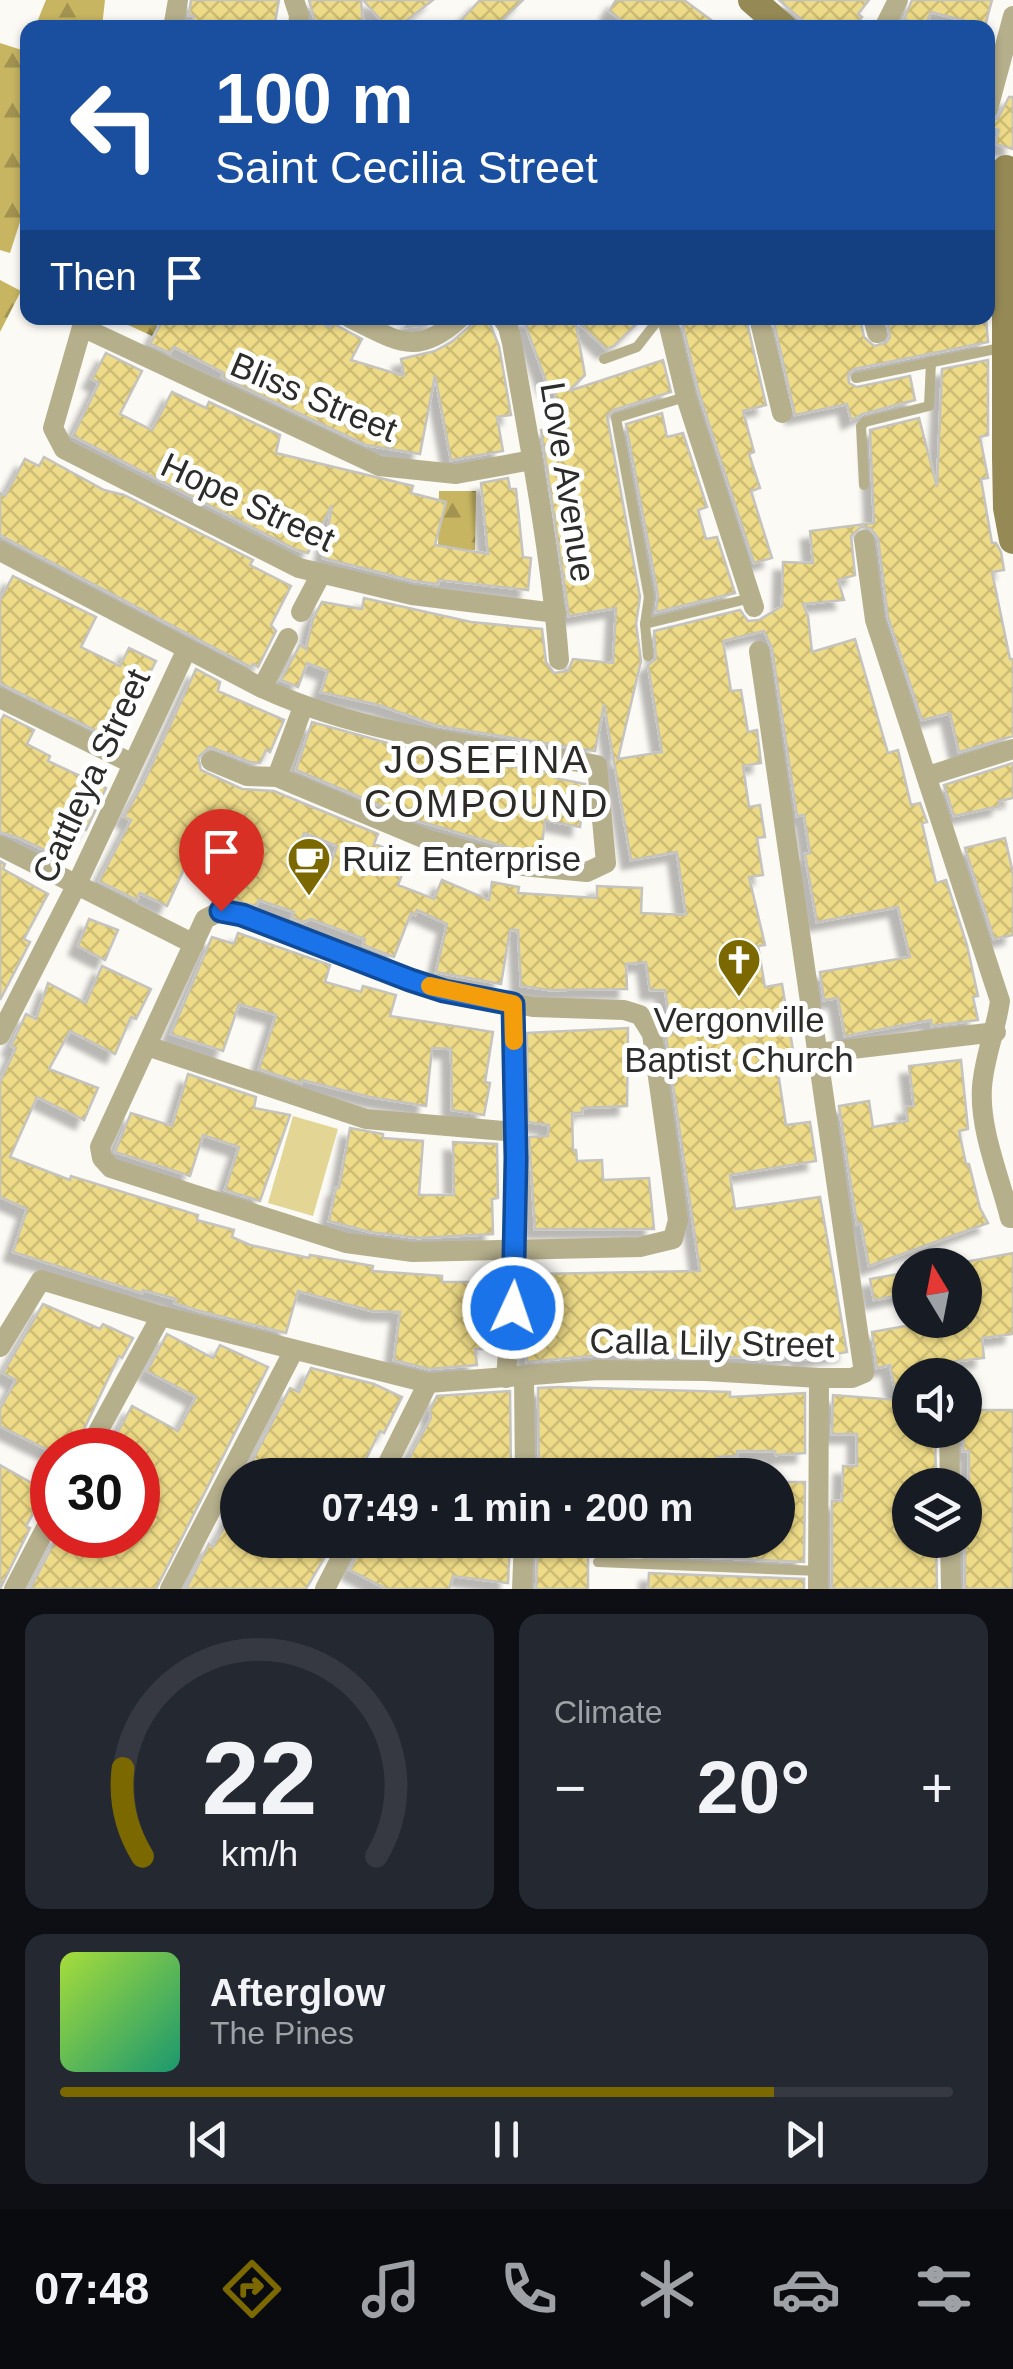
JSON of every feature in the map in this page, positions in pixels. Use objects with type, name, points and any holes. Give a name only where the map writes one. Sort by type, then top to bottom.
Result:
[{"type":"street","points":[[752,0],[775,20]]},
{"type":"street","points":[[995,82],[1013,16]]},
{"type":"street","points":[[1002,167],[1009,307],[1007,508],[1013,540]]},
{"type":"street","points":[[365,325],[416,344],[430,341],[451,325]]},
{"type":"street","name":"Love Avenue","points":[[507,325],[556,613],[559,660]]},
{"type":"street","points":[[662,325],[752,602]]},
{"type":"street","points":[[761,325],[782,414]]},
{"type":"street","name":"Bliss Street","points":[[53,428],[82,327],[379,466],[456,474],[532,460]]},
{"type":"street","name":"Hope Street","points":[[53,428],[64,449],[300,568],[412,594],[556,613]]},
{"type":"street","points":[[864,540],[875,620],[1000,1002],[982,1086],[985,1120],[1013,1218]]},
{"type":"street","points":[[0,551],[186,651],[303,707],[371,725],[597,765],[606,863],[587,872],[522,866],[428,840],[277,776],[248,776],[210,761]]},
{"type":"street","points":[[301,612],[321,574]]},
{"type":"street","points":[[262,688],[288,638]]},
{"type":"street","name":"Calla Lily Street","points":[[0,1347],[41,1280],[161,1316],[428,1384],[616,1370],[819,1378],[852,1378],[864,1373],[759,650]]},
{"type":"street","name":"Cattleya Street","points":[[0,1034],[76,886],[186,651]]},
{"type":"street","points":[[0,698],[131,763]]},
{"type":"street","points":[[277,776],[303,707]]},
{"type":"street","points":[[928,776],[1013,749]]},
{"type":"street","points":[[0,846],[194,944]]},
{"type":"street","points":[[221,911],[444,991],[513,1004],[624,1010],[640,1015],[648,1024],[678,1220],[673,1239],[640,1247],[413,1252],[346,1243],[127,1174],[111,1168],[102,1158],[100,1146],[206,919],[221,911]]},
{"type":"street","points":[[513,1004],[515,1378],[522,1458]]},
{"type":"street","points":[[818,1053],[996,1032]]},
{"type":"street","points":[[146,1046],[366,1120],[515,1132]]},
{"type":"street","points":[[100,1428],[161,1316]]},
{"type":"street","points":[[170,1589],[294,1350]]},
{"type":"street","points":[[818,1580],[819,1378]]},
{"type":"street","points":[[391,1458],[428,1384]]},
{"type":"street","points":[[14,1589],[30,1558]]},
{"type":"street","points":[[330,1588],[342,1558]]},
{"type":"street","points":[[522,1589],[523,1558]]},
{"type":"street","points":[[950,1558],[951,1589]]},
{"type":"lane","points":[[604,359],[637,347],[654,325]]},
{"type":"lane","points":[[856,378],[1006,347]]},
{"type":"lane","points":[[864,485],[861,426],[929,406],[930,362]]},
{"type":"lane","points":[[648,656],[645,624],[649,598],[616,417],[686,396]]},
{"type":"lane","points":[[645,624],[752,602]]},
{"type":"lane","points":[[598,1562],[818,1580]]},
{"type":"shaded area","points":[[293,1116],[338,1129],[313,1216],[268,1203]]},
{"type":"green space","points":[[46,0],[105,0],[103,20],[38,20]]},
{"type":"green space","points":[[0,43],[20,49],[20,222],[10,253],[0,250]]},
{"type":"green space","points":[[0,280],[20,293],[0,332]]},
{"type":"green space","points":[[128,325],[158,325],[152,336]]},
{"type":"green space","points":[[439,491],[476,491],[475,550],[438,550]]},
{"type":"building","points":[[191,0],[279,0],[275,20],[193,20],[194,16],[189,15]]},
{"type":"building","points":[[309,0],[361,0],[362,20],[315,20]]},
{"type":"building","points":[[363,0],[433,0],[407,20],[381,20]]},
{"type":"building","points":[[480,0],[523,0],[502,20],[461,20]]},
{"type":"building","points":[[616,0],[684,0],[711,20],[621,20],[609,11]]},
{"type":"building","points":[[779,0],[869,0],[858,14],[860,20],[802,20]]},
{"type":"building","points":[[912,0],[992,0],[987,20],[962,20],[931,12],[928,20],[904,19]]},
{"type":"building","points":[[1009,97],[1013,97],[1013,149],[995,144],[998,118]]},
{"type":"building","points":[[160,325],[336,325],[362,339],[351,360],[404,376],[401,359],[435,351],[471,325],[491,325],[499,346],[511,415],[497,417],[503,451],[451,460],[435,375],[420,454],[366,445],[222,377],[224,373],[174,347],[170,353],[150,344]]},
{"type":"building","points":[[526,325],[576,325],[585,375],[569,391],[663,360],[671,392],[613,410],[607,416],[640,597],[636,624],[641,661],[618,759],[662,752],[648,665],[656,659],[654,631],[740,610],[748,621],[759,620],[782,606],[783,562],[813,563],[810,531],[874,523],[870,430],[919,418],[937,487],[942,369],[988,360],[988,435],[980,437],[988,478],[981,479],[992,543],[1001,552],[1004,570],[992,572],[1013,659],[1013,736],[959,752],[950,713],[922,720],[888,617],[878,538],[870,528],[861,527],[851,536],[855,575],[838,580],[844,600],[803,604],[812,652],[855,639],[888,753],[898,750],[911,805],[920,803],[927,822],[922,823],[936,883],[946,880],[967,945],[978,996],[973,997],[978,1020],[932,1026],[931,1020],[845,1036],[838,998],[824,1000],[820,972],[910,957],[898,907],[817,922],[805,854],[810,853],[804,815],[797,816],[772,648],[764,631],[723,641],[731,691],[741,690],[748,732],[757,730],[761,763],[743,766],[749,807],[760,805],[765,837],[757,838],[763,875],[749,877],[765,945],[758,946],[765,987],[782,984],[793,1050],[775,1052],[786,1125],[810,1122],[816,1161],[730,1175],[735,1209],[820,1197],[847,1352],[801,1360],[801,1354],[760,1361],[755,1357],[654,1355],[654,1350],[527,1362],[525,1321],[538,1320],[535,1274],[700,1271],[666,1036],[672,1035],[665,990],[650,990],[646,962],[626,964],[627,989],[549,990],[521,986],[518,930],[510,930],[501,984],[436,972],[447,924],[417,910],[415,915],[411,913],[394,957],[363,945],[365,939],[311,919],[303,922],[292,918],[294,912],[259,900],[256,906],[222,898],[244,850],[208,836],[196,861],[189,858],[167,906],[140,893],[137,900],[99,881],[131,820],[124,817],[196,669],[220,682],[218,691],[284,720],[270,752],[266,750],[260,763],[210,747],[198,757],[201,770],[242,789],[274,791],[378,834],[374,844],[409,857],[398,885],[434,899],[442,880],[489,900],[492,882],[519,887],[518,893],[597,898],[597,886],[642,888],[641,913],[686,915],[677,852],[631,860],[604,704],[595,751],[438,726],[379,705],[321,692],[328,671],[307,663],[298,687],[281,680],[300,645],[306,649],[313,619],[322,602],[362,609],[364,598],[471,622],[542,629],[546,662],[554,673],[568,671],[573,659],[613,663],[616,608],[569,616],[541,430],[561,426],[554,386],[548,387]],"holes":[[[304,833],[337,846],[326,877],[292,864]]]},
{"type":"building","points":[[581,325],[636,325],[614,346],[606,349]]},
{"type":"building","points":[[683,325],[748,325],[766,405],[743,411],[754,452],[749,454],[760,488],[751,491],[772,558],[754,563],[699,393]]},
{"type":"building","points":[[775,325],[861,325],[864,337],[874,346],[886,343],[890,337],[888,325],[987,325],[988,342],[854,369],[848,374],[849,383],[857,387],[910,376],[915,400],[851,420],[847,404],[795,415]]},
{"type":"building","points":[[106,353],[142,371],[120,414],[152,430],[172,392],[206,408],[209,402],[280,435],[276,453],[413,486],[411,493],[446,502],[435,545],[488,554],[481,483],[508,478],[510,489],[516,489],[523,557],[531,558],[528,590],[414,581],[323,558],[332,505],[308,553],[297,550],[73,436],[99,383],[92,379]]},
{"type":"building","points":[[662,413],[667,437],[683,433],[707,507],[698,510],[706,539],[717,537],[735,593],[656,612],[658,595],[626,424]]},
{"type":"building","points":[[44,457],[104,490],[124,495],[253,560],[250,565],[291,586],[271,625],[276,631],[258,667],[251,667],[0,535],[0,493],[5,496],[25,459],[39,466]]},
{"type":"building","points":[[13,576],[96,617],[81,647],[120,666],[129,648],[156,661],[130,711],[124,708],[109,737],[0,683],[0,600]]},
{"type":"building","points":[[4,715],[34,730],[27,744],[50,756],[48,761],[106,788],[86,830],[77,826],[62,858],[0,832],[0,722]]},
{"type":"building","points":[[312,722],[431,755],[556,773],[555,778],[585,784],[580,827],[545,820],[541,854],[415,820],[296,770]]},
{"type":"building","points":[[1013,763],[1013,798],[999,801],[1000,806],[954,816],[944,785]]},
{"type":"building","points":[[1005,838],[1013,873],[1013,935],[994,939],[965,848]]},
{"type":"building","points":[[0,861],[5,864],[3,869],[48,894],[24,939],[30,942],[0,1000]]},
{"type":"building","points":[[89,919],[118,930],[105,960],[78,946]]},
{"type":"building","points":[[238,933],[330,965],[325,982],[361,992],[363,986],[396,995],[390,1016],[493,1032],[484,1115],[452,1110],[451,1049],[432,1048],[426,1106],[302,1080],[301,1083],[259,1069],[276,1015],[239,1004],[223,1051],[171,1034],[212,937],[234,944]]},
{"type":"building","points":[[102,966],[151,989],[136,1019],[131,1017],[115,1054],[70,1031],[49,1069],[98,1088],[84,1120],[37,1097],[10,1157],[70,1180],[71,1176],[198,1215],[197,1220],[234,1230],[232,1237],[250,1245],[373,1266],[372,1271],[442,1276],[442,1282],[485,1282],[485,1349],[475,1349],[477,1365],[429,1369],[394,1360],[400,1312],[372,1311],[298,1291],[286,1333],[196,1310],[175,1303],[176,1299],[143,1290],[142,1293],[13,1252],[27,1209],[0,1197],[0,1082],[16,1048],[11,1046],[26,1014],[36,1019],[48,983],[86,1003]]},
{"type":"building","points":[[628,1028],[627,1106],[582,1108],[582,1113],[572,1113],[573,1150],[577,1161],[602,1160],[603,1180],[649,1178],[654,1229],[535,1229],[529,1137],[548,1136],[549,1125],[528,1122],[527,1033]]},
{"type":"building","points":[[961,1060],[968,1129],[959,1131],[966,1164],[988,1223],[919,1248],[892,1248],[892,1258],[869,1266],[861,1223],[857,1224],[839,1106],[869,1101],[873,1127],[908,1121],[906,1107],[914,1106],[909,1066]]},
{"type":"building","points":[[188,1074],[256,1097],[254,1108],[290,1115],[260,1201],[225,1190],[239,1147],[203,1135],[190,1176],[115,1152],[131,1113],[172,1126]]},
{"type":"building","points":[[350,1128],[383,1134],[383,1138],[423,1141],[419,1195],[454,1195],[453,1142],[497,1144],[498,1198],[492,1199],[493,1234],[418,1238],[370,1232],[329,1221]]},
{"type":"building","points":[[1013,1253],[1013,1334],[982,1338],[982,1259]]},
{"type":"building","points":[[892,1275],[892,1296],[874,1300],[870,1279]]},
{"type":"building","points":[[43,1304],[100,1329],[103,1324],[133,1338],[122,1358],[119,1356],[85,1428],[30,1428],[30,1441],[0,1426],[0,1409],[16,1380],[3,1373]]},
{"type":"building","points":[[892,1328],[892,1338],[982,1338],[984,1358],[892,1358],[892,1375],[890,1365],[877,1368],[872,1332]]},
{"type":"building","points":[[167,1334],[213,1358],[220,1345],[268,1367],[156,1589],[30,1589],[46,1558],[160,1558],[160,1428],[120,1428],[132,1406],[178,1431],[196,1397],[147,1371]]},
{"type":"building","points":[[311,1368],[374,1384],[402,1397],[366,1458],[254,1458],[290,1388],[299,1392]]},
{"type":"building","points":[[538,1388],[730,1392],[730,1397],[805,1393],[805,1453],[737,1451],[737,1456],[718,1458],[539,1458]]},
{"type":"building","points":[[510,1391],[511,1458],[409,1458],[431,1418],[430,1410],[437,1396]]},
{"type":"building","points":[[833,1395],[892,1400],[892,1448],[935,1448],[936,1468],[892,1468],[892,1558],[936,1558],[937,1589],[832,1589],[832,1501],[842,1501],[843,1466],[857,1466],[857,1434],[832,1434]]},
{"type":"building","points":[[982,1410],[1013,1410],[1013,1589],[965,1589],[965,1558],[982,1558],[982,1468],[969,1468],[969,1451],[963,1451],[982,1448]]},
{"type":"building","points":[[0,1465],[30,1482],[30,1519],[26,1526],[30,1528],[0,1589]]},
{"type":"building","points":[[795,1482],[805,1482],[804,1562],[717,1558],[795,1558]]},
{"type":"building","points":[[220,1535],[220,1558],[324,1558],[306,1589],[186,1589],[209,1544],[213,1547]]},
{"type":"building","points":[[356,1558],[509,1558],[508,1583],[453,1576],[449,1589],[387,1589],[350,1570]]},
{"type":"building","points":[[537,1558],[588,1558],[588,1589],[536,1589]]},
{"type":"building","points":[[649,1573],[804,1579],[804,1589],[648,1589]]},
{"type":"slow traffic","points":[[430,986],[513,1004],[514,1041]]},
{"type":"place","name":"Ruiz Enterprise","points":[[309,897]]},
{"type":"place","name":"Vergonville Baptist Church","points":[[739,998]]},
{"type":"district","name":"JOSEFINA COMPOUND","points":[[487,782]]},
{"type":"route","points":[[221,911],[242,915],[444,991],[513,1004],[513,1308]]}]
